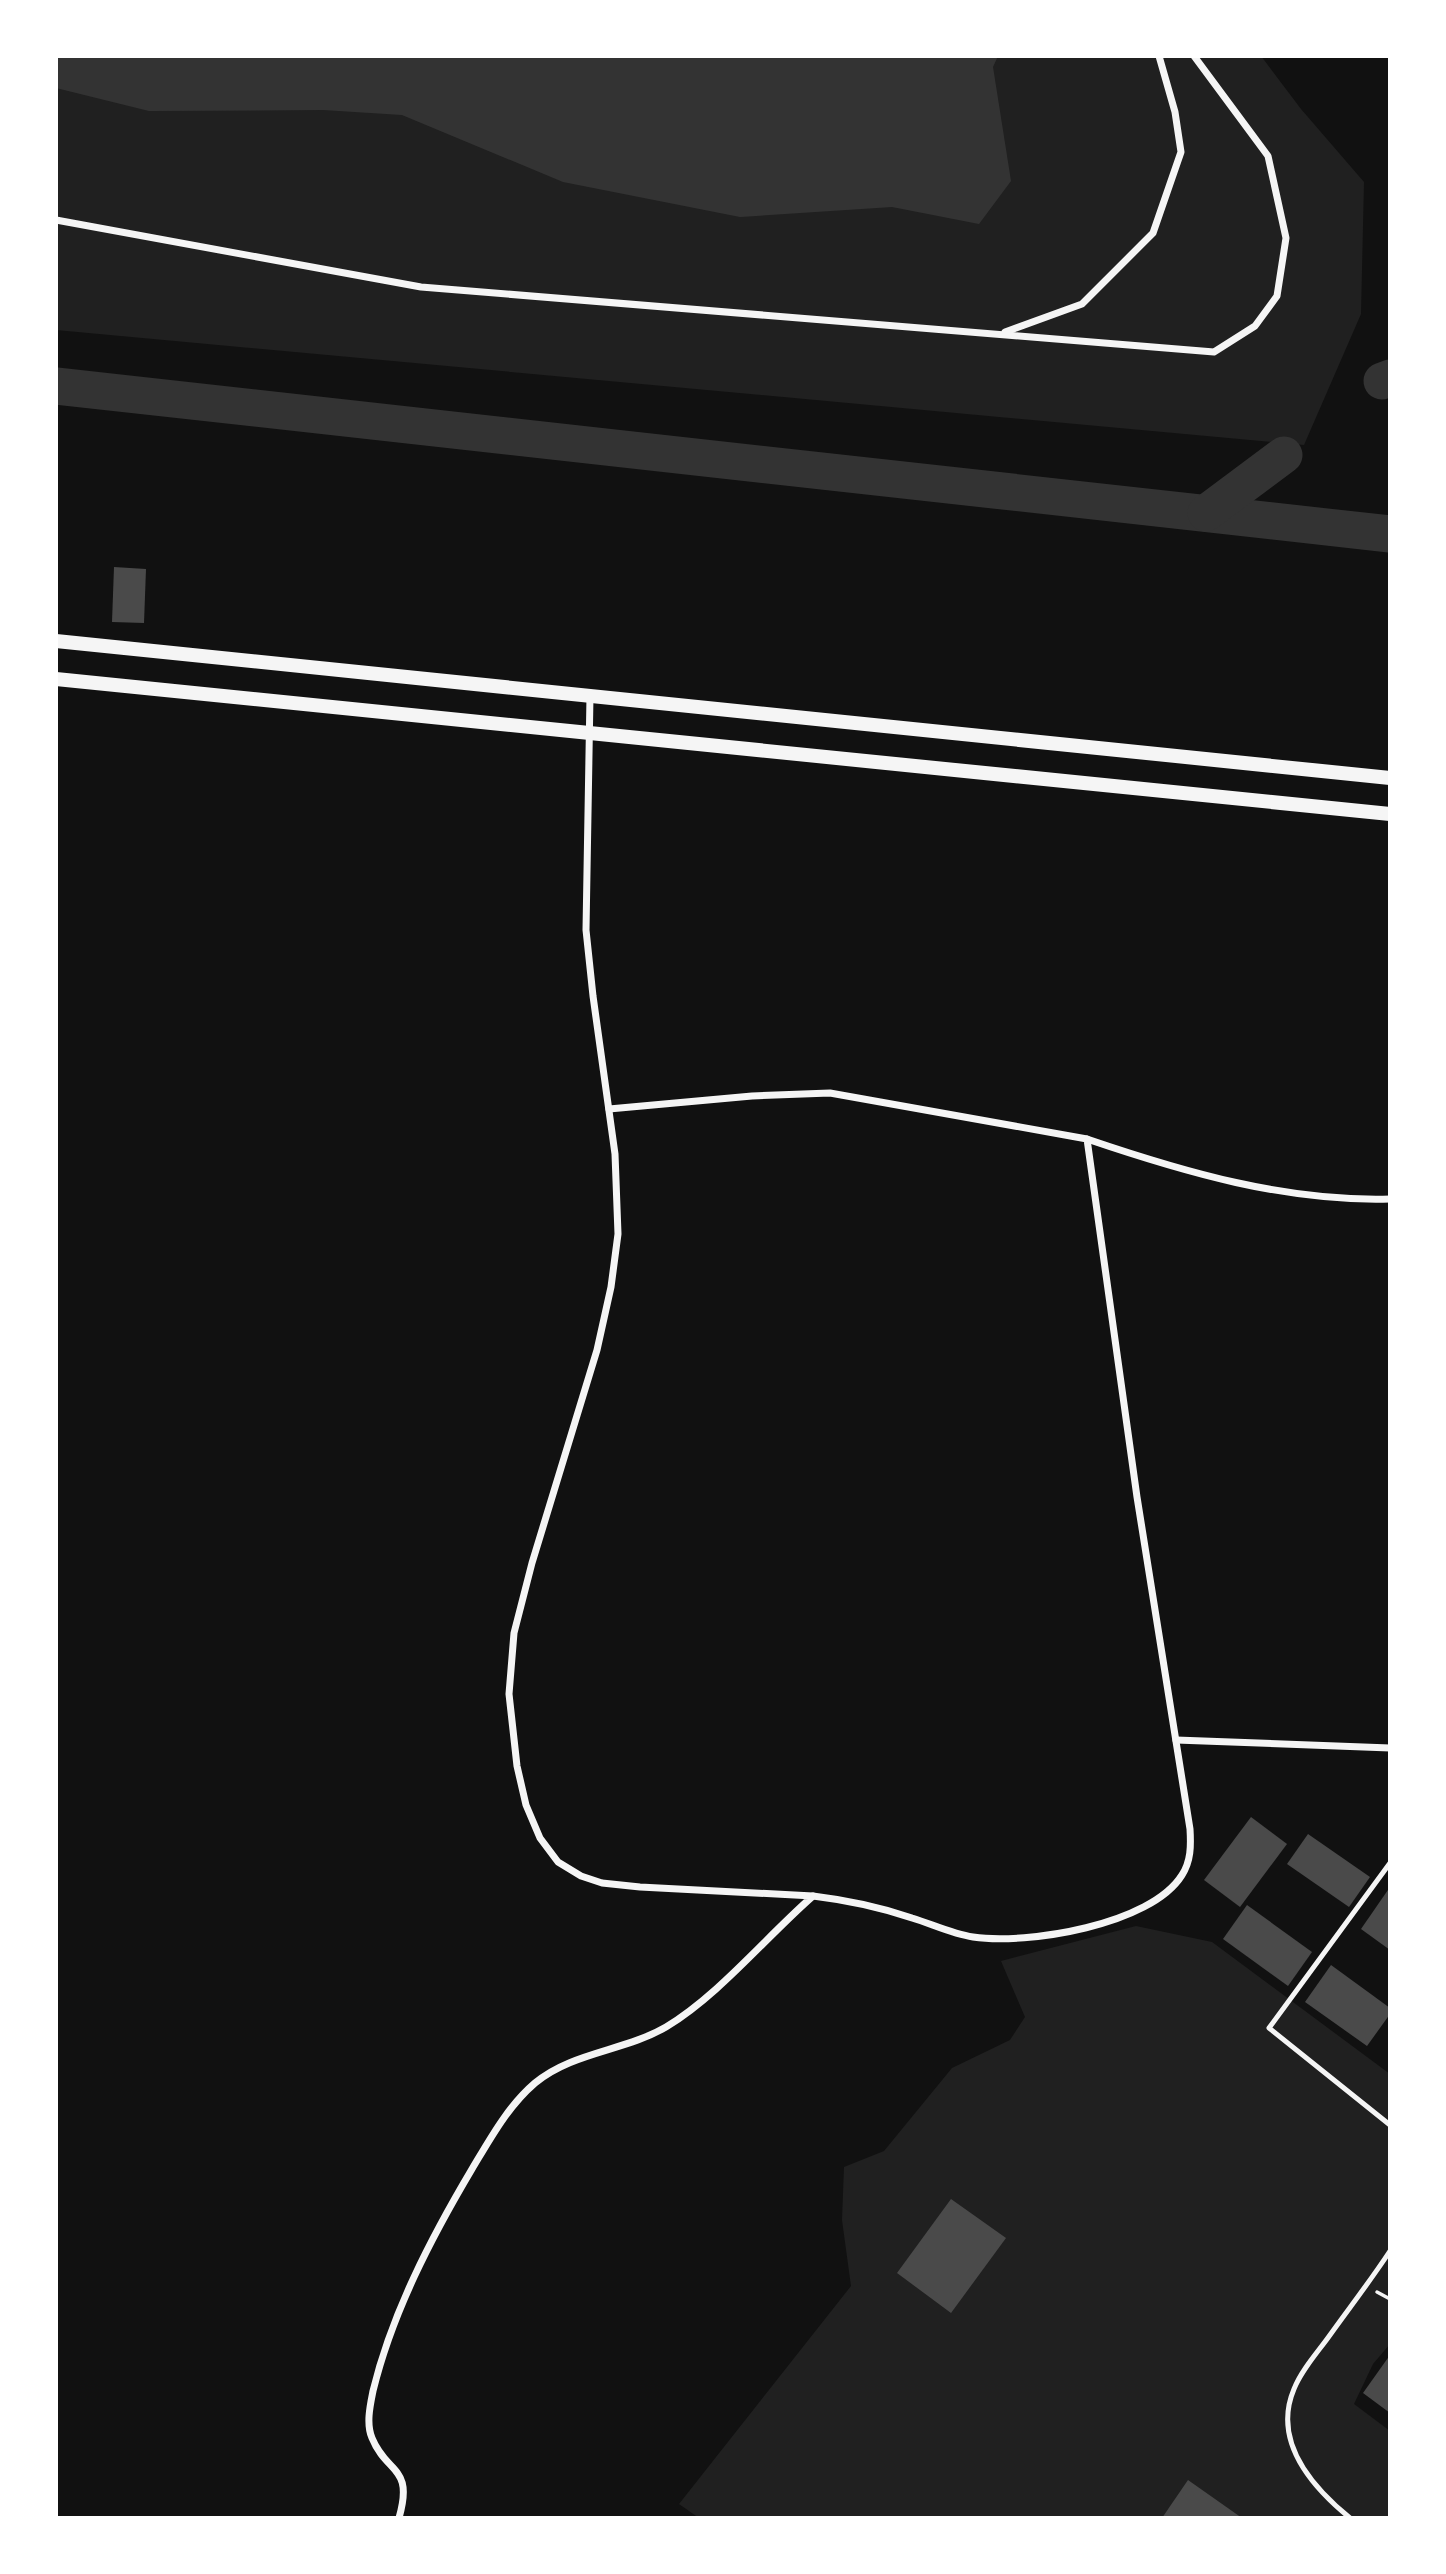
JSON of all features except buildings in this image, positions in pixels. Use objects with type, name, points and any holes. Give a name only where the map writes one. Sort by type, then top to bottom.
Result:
[{"type":"main road","points":[[56,641],[1390,778]]},
{"type":"main road","points":[[56,679],[1390,814]]},
{"type":"street","points":[[1001,333],[1082,304],[1153,233],[1181,152],[1175,112],[1159,56]]},
{"type":"street","points":[[56,220],[421,286],[1214,352],[1255,326],[1277,296],[1286,238],[1268,156],[1194,56]]},
{"type":"street","points":[[590,696],[586,930],[609,1109],[618,1197],[618,1234],[611,1287],[597,1350],[520,1605],[510,1663],[512,1727],[522,1789],[533,1823],[558,1861],[580,1876],[602,1883],[813,1896],[879,1908],[958,1934],[995,1940],[1084,1928],[1141,1908],[1171,1888],[1188,1863],[1191,1848],[1190,1829],[1137,1496],[1087,1139]]},
{"type":"street","points":[[609,1109],[752,1096],[830,1093],[1087,1139],[1169,1166],[1247,1185],[1311,1196],[1390,1199]]},
{"type":"street","points":[[1176,1740],[1390,1748]]},
{"type":"street","points":[[399,2518],[401,2477],[371,2437],[369,2416],[373,2389],[397,2319],[422,2261],[455,2197],[497,2129],[524,2094],[550,2073],[576,2060],[648,2036],[684,2015],[813,1896]]},
{"type":"lane","points":[[1390,1863],[1269,2028],[1390,2125]]},
{"type":"lane","points":[[1350,2518],[1317,2488],[1303,2470],[1289,2433],[1289,2405],[1301,2376],[1390,2251]]},
{"type":"shaded area","points":[[56,56],[1261,56],[1301,109],[1364,182],[1361,314],[1304,445],[56,330]]},
{"type":"shaded area","points":[[56,56],[998,56],[993,67],[1011,181],[979,224],[892,207],[740,217],[563,182],[402,115],[323,110],[149,111],[56,88]]},
{"type":"shaded area","points":[[1136,1926],[1212,1942],[1390,2074],[1390,2344],[1373,2364],[1354,2404],[1390,2431],[1390,2518],[699,2518],[679,2504],[851,2286],[842,2220],[844,2167],[884,2151],[952,2068],[1010,2040],[1025,2017],[1001,1961]]},
{"type":"waterway","points":[[1382,381],[1390,378]]},
{"type":"waterway","points":[[56,386],[1390,534]]},
{"type":"waterway","points":[[1206,513],[1284,455]]}]
